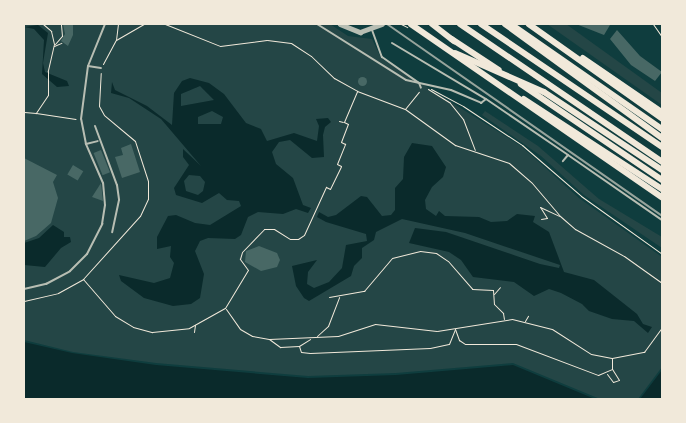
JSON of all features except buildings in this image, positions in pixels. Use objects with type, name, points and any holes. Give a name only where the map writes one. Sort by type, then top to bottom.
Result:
[{"type":"highway","points":[[411,24],[662,197]]},
{"type":"highway","points":[[430,24],[662,180]]},
{"type":"highway","points":[[460,24],[662,162]]},
{"type":"highway","points":[[481,24],[662,147]]},
{"type":"highway","points":[[505,24],[662,138]]},
{"type":"highway","points":[[512,24],[662,129]]},
{"type":"highway","points":[[531,25],[662,112]]},
{"type":"highway","points":[[531,25],[662,118]]},
{"type":"highway","points":[[455,53],[544,92],[662,170]]},
{"type":"highway","points":[[498,83],[558,118],[662,189]]},
{"type":"street","points":[[340,24],[356,32],[372,30],[382,24]]},
{"type":"lane","points":[[24,289],[46,284],[70,271],[87,254],[98,235],[105,213],[105,198],[98,169],[86,144],[81,119],[88,66],[105,24]]},
{"type":"lane","points":[[317,24],[392,73],[419,83],[451,90],[481,104],[486,100]]},
{"type":"lane","points":[[372,30],[382,57],[419,83],[421,88]]},
{"type":"lane","points":[[392,43],[486,100],[662,220]]},
{"type":"lane","points":[[88,66],[101,68]]},
{"type":"lane","points":[[95,126],[117,185],[119,200],[112,232]]},
{"type":"lane","points":[[86,144],[99,140]]},
{"type":"lane","points":[[563,161],[568,155]]},
{"type":"path","points":[[36,113],[48,96],[48,70],[54,45],[51,31],[43,24]]},
{"type":"path","points":[[54,45],[62,36],[61,24]]},
{"type":"path","points":[[24,301],[58,293],[83,279],[140,216],[149,190],[135,141],[108,119],[99,106],[101,68],[116,40],[118,24]]},
{"type":"path","points":[[116,40],[144,24]]},
{"type":"path","points":[[165,24],[178,27],[200,40],[220,46],[267,40],[291,43],[311,56],[334,78],[357,91],[405,109],[436,134],[455,145],[503,160],[521,172],[560,216]]},
{"type":"path","points":[[652,24],[662,37]]},
{"type":"path","points":[[54,45],[61,43]]},
{"type":"path","points":[[419,83],[450,104],[463,119],[475,150]]},
{"type":"path","points":[[419,83],[462,106],[522,145],[581,196],[662,254]]},
{"type":"path","points":[[405,109],[421,88]]},
{"type":"path","points":[[344,122],[357,91]]},
{"type":"path","points":[[24,112],[67,120],[81,119]]},
{"type":"path","points":[[336,164],[345,144],[341,142],[348,124],[339,121]]},
{"type":"path","points":[[330,189],[341,166],[333,163]]},
{"type":"path","points":[[83,279],[115,316],[133,327],[166,332],[195,324],[225,308],[248,270],[240,259],[246,246],[268,228],[298,239],[304,235],[326,187],[334,190]]},
{"type":"path","points":[[540,207],[546,201]]},
{"type":"path","points":[[540,207],[560,216],[662,283]]},
{"type":"path","points":[[540,207],[547,218],[540,219]]},
{"type":"path","points":[[330,297],[369,287],[392,258],[420,250],[436,254],[448,261],[467,286],[478,290],[491,289],[494,294],[494,304],[504,319]]},
{"type":"path","points":[[494,294],[500,287]]},
{"type":"path","points":[[316,338],[328,326],[339,296]]},
{"type":"path","points":[[225,308],[240,329],[252,336],[269,339],[338,336],[375,324],[437,331],[504,319],[525,321],[552,329],[591,354],[612,358],[644,352],[662,327]]},
{"type":"path","points":[[525,321],[528,316]]},
{"type":"path","points":[[194,332],[195,324]]},
{"type":"path","points":[[299,346],[301,352],[310,353],[438,348],[452,341],[455,329]]},
{"type":"path","points":[[455,329],[459,340],[465,344],[516,344],[588,374],[606,373],[612,369]]},
{"type":"path","points":[[269,339],[280,347],[299,346],[310,338]]},
{"type":"path","points":[[606,373],[610,380],[618,383],[619,378],[612,369],[612,358]]},
{"type":"shaded area","points":[[24,24],[330,24],[348,36],[372,39],[381,58],[521,146],[579,198],[662,257],[662,367],[638,399],[600,399],[513,363],[396,373],[308,376],[156,363],[73,352],[24,340]]},
{"type":"shaded area","points":[[547,24],[566,24],[662,93],[662,105]]},
{"type":"shaded area","points":[[38,25],[48,33],[43,63],[45,72],[67,81],[69,86],[57,87],[42,74],[44,40],[34,29],[24,27]]},
{"type":"shaded area","points":[[190,78],[209,83],[224,94],[246,123],[261,129],[267,141],[294,133],[317,141],[319,126],[316,119],[328,118],[331,122],[325,127],[323,135],[324,157],[312,158],[290,140],[279,142],[272,152],[276,164],[293,178],[303,205],[311,208],[308,213],[296,209],[283,214],[258,212],[248,217],[241,235],[235,239],[208,238],[200,241],[195,251],[204,274],[200,298],[191,304],[173,306],[144,298],[121,281],[119,275],[154,283],[170,278],[174,263],[170,257],[171,246],[157,249],[157,237],[168,216],[176,215],[195,223],[210,225],[241,206],[239,201],[227,200],[219,193],[202,203],[176,195],[174,188],[189,165],[183,157],[183,149],[201,166],[161,119],[129,98],[111,93],[112,82],[115,90],[147,106],[172,125],[174,93],[182,81]],"holes":[[[200,86],[214,100],[181,106],[181,94]],[[212,111],[223,117],[221,124],[198,124],[198,117]],[[189,175],[200,176],[205,182],[203,191],[198,195],[186,191],[184,181]]]},
{"type":"shaded area","points":[[485,111],[538,146],[599,199],[662,237],[662,248],[584,195],[541,156],[482,115]]},
{"type":"shaded area","points":[[412,143],[432,146],[446,167],[443,177],[432,187],[425,200],[426,209],[436,216],[439,211],[445,216],[479,217],[491,222],[507,221],[517,214],[535,216],[533,222],[549,232],[564,272],[594,280],[637,314],[643,324],[652,327],[648,333],[634,321],[612,319],[589,311],[582,304],[549,289],[534,296],[514,282],[473,277],[461,260],[449,252],[409,243],[415,228],[446,232],[540,264],[559,268],[560,265],[465,233],[402,219],[376,232],[374,240],[362,248],[362,258],[354,266],[351,276],[309,301],[304,298],[296,286],[292,266],[317,260],[308,272],[307,284],[314,288],[329,282],[342,268],[346,245],[367,241],[366,234],[326,222],[317,217],[319,212],[328,217],[336,215],[361,196],[367,197],[382,216],[391,215],[395,210],[395,188],[403,179],[404,157]]},
{"type":"shaded area","points":[[53,225],[64,232],[64,237],[70,237],[71,242],[61,248],[45,267],[24,265],[24,243],[39,238]]},
{"type":"shaded area","points":[[24,342],[72,353],[156,365],[308,378],[396,375],[513,365],[595,399],[24,399]]},
{"type":"shaded area","points":[[662,370],[662,399],[640,399]]},
{"type":"railway","points":[[387,24],[662,216]]}]
